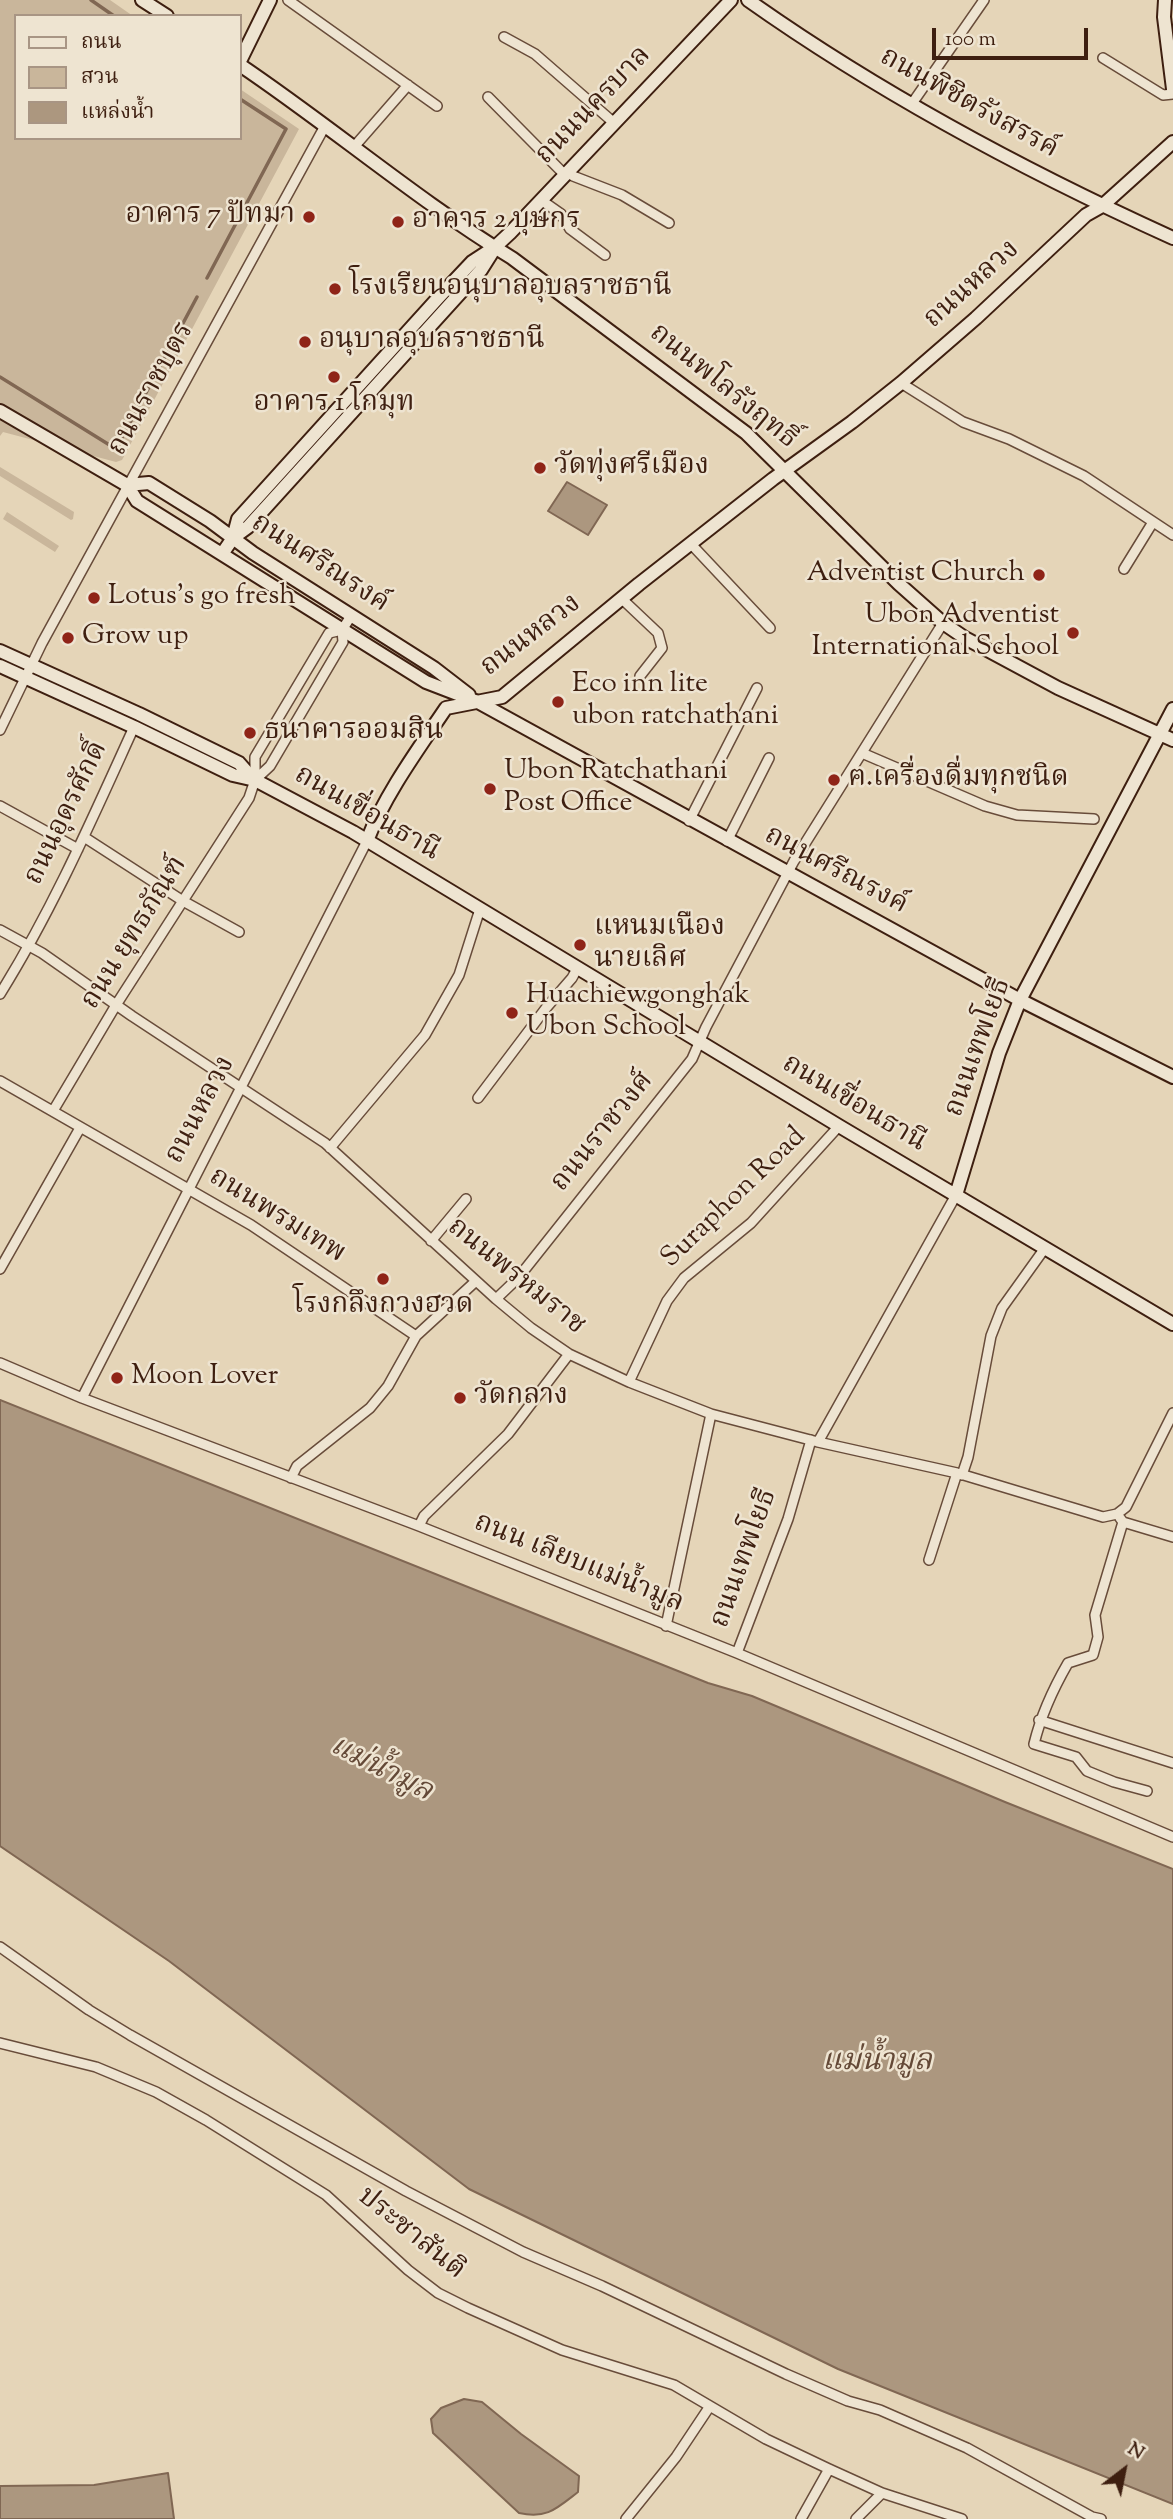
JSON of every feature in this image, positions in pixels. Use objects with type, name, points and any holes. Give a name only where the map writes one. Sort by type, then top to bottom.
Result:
[{"type":"street","points":[[142,0],[164,14]]},
{"type":"street","points":[[242,59],[270,0]]},
{"type":"street","points":[[288,0],[437,106]]},
{"type":"street","name":"ถนนนครบาล","points":[[222,554],[233,538],[248,527],[376,374],[481,270],[495,247],[731,0]]},
{"type":"street","name":"ถนนพิชิตรังสรรค์","points":[[748,0],[839,62],[911,105],[1102,206],[1173,238]]},
{"type":"street","points":[[911,105],[984,0]]},
{"type":"street","points":[[1103,58],[1163,95],[1173,92],[1164,17],[1166,0]]},
{"type":"street","points":[[504,37],[535,54],[613,122]]},
{"type":"street","name":"ถนนพโลรังฤทธิ์","points":[[242,64],[304,108],[353,148],[516,260],[726,418],[786,470],[943,623],[965,638],[1058,688],[1173,740]]},
{"type":"street","points":[[353,148],[408,85]]},
{"type":"street","points":[[488,97],[566,173],[622,195],[669,223]]},
{"type":"street","name":"ถนนราชบุตร","points":[[0,730],[127,485],[325,126]]},
{"type":"street","name":"ถนนหลวง","points":[[82,1398],[242,1089],[368,841],[373,826],[446,708],[502,697],[621,598],[901,383],[1086,215],[1102,206],[1173,142]]},
{"type":"street","points":[[541,200],[561,214],[570,229],[606,256]]},
{"type":"street","points":[[901,383],[963,422],[1010,439],[1084,476],[1173,535]]},
{"type":"street","name":"ถนนศรีณรงค์","points":[[0,411],[127,485],[137,501],[426,682],[478,702]]},
{"type":"street","name":"ถนนศรีณรงค์","points":[[127,485],[149,483],[434,668],[478,702],[689,821],[1020,1000],[1173,1077]]},
{"type":"street","points":[[1124,569],[1153,522]]},
{"type":"street","points":[[691,544],[770,628]]},
{"type":"street","points":[[621,598],[659,633],[662,648],[640,676]]},
{"type":"street","points":[[255,780],[255,757],[329,634],[342,630],[351,616]]},
{"type":"street","name":"ถนนราชวงศ์","points":[[496,1299],[518,1278],[692,1059],[788,873],[943,623]]},
{"type":"street","points":[[255,780],[272,762],[344,642],[342,630]]},
{"type":"street","name":"ถนนเขื่อนธานี","points":[[0,651],[137,720]]},
{"type":"street","name":"ถนนเขื่อนธานี","points":[[0,666],[239,763],[255,780],[368,841],[1173,1324]]},
{"type":"street","points":[[689,821],[757,688]]},
{"type":"street","name":"ถนนเทพโยธี","points":[[737,1653],[815,1441],[956,1195],[999,1053],[1020,1000],[1173,709]]},
{"type":"street","name":"ถนนอุดรศักดิ์","points":[[0,994],[30,945],[84,837],[137,720]]},
{"type":"street","points":[[862,753],[985,806],[1017,815],[1094,819]]},
{"type":"street","points":[[726,841],[769,758]]},
{"type":"street","name":"ถนน ยุทธภัณฑ์","points":[[53,1111],[249,798],[255,780]]},
{"type":"street","points":[[0,806],[78,849]]},
{"type":"street","points":[[84,837],[183,901],[239,932]]},
{"type":"street","points":[[330,1148],[425,1035],[459,975],[480,909]]},
{"type":"street","name":"ถนนพรหมราช","points":[[0,930],[30,945],[298,1124],[330,1148],[496,1299],[531,1328],[569,1354],[629,1382],[711,1414],[959,1474],[1103,1517],[1120,1518],[1173,1537]]},
{"type":"street","points":[[478,1098],[578,967]]},
{"type":"street","name":"ถนนพรมเทพ","points":[[0,1082],[251,1225],[416,1336]]},
{"type":"street","name":"Suraphon Road","points":[[629,1382],[667,1301],[684,1278],[751,1223],[839,1126]]},
{"type":"street","points":[[0,1269],[80,1128]]},
{"type":"street","points":[[431,1241],[466,1199]]},
{"type":"street","points":[[929,1560],[959,1474],[968,1457],[991,1336],[1002,1308],[1045,1248]]},
{"type":"street","points":[[291,1478],[297,1466],[370,1408],[388,1386],[416,1336],[476,1281]]},
{"type":"street","points":[[419,1526],[424,1516],[508,1434],[569,1354]]},
{"type":"street","name":"ถนน เลียบแม่น้ำมูล","points":[[0,1363],[82,1398],[419,1526],[737,1653],[1173,1837]]},
{"type":"street","points":[[1147,1791],[1130,1788],[1087,1772],[1076,1757],[1034,1744],[1040,1720],[1055,1685],[1069,1663],[1093,1655],[1098,1637],[1095,1615],[1120,1518],[1173,1413]]},
{"type":"street","points":[[666,1626],[711,1414]]},
{"type":"street","points":[[1040,1720],[1173,1763]]},
{"type":"street","points":[[0,1947],[89,2010],[130,2035],[465,2222],[523,2252],[695,2329],[786,2375],[848,2401],[880,2410],[967,2448],[1092,2517],[1101,2519]]},
{"type":"street","name":"ประชาสันติ","points":[[0,2043],[96,2067],[156,2092],[326,2195],[408,2270],[438,2293],[562,2350],[674,2385],[766,2439],[829,2469],[882,2493],[961,2519]]},
{"type":"street","points":[[626,2519],[676,2457],[710,2406]]},
{"type":"street","points":[[801,2519],[829,2469]]},
{"type":"street","points":[[856,2519],[882,2493]]},
{"type":"green space","points":[[0,0],[110,0],[130,14],[14,14],[14,140],[242,140],[242,90],[299,129],[122,460],[116,462],[3,432],[0,436]]},
{"type":"green space","points":[[0,467],[74,512],[73,519],[0,476]]},
{"type":"green space","points":[[7,512],[59,546],[55,552],[3,519]]},
{"type":"water","points":[[567,482],[607,505],[588,535],[548,511]]},
{"type":"water","name":"แม่น้ำมูล","points":[[0,1400],[708,1683],[752,1696],[1173,1869],[1173,2504],[838,2369],[469,2189],[169,1961],[0,1846]]},
{"type":"water","points":[[464,2399],[482,2402],[579,2476],[578,2492],[551,2511],[537,2515],[519,2513],[433,2433],[431,2419],[441,2408]]},
{"type":"water","points":[[168,2473],[174,2519],[0,2519],[0,2486],[94,2485]]},
{"type":"waterway","points":[[91,0],[111,14]]},
{"type":"waterway","points":[[207,278],[286,129],[242,100]]},
{"type":"waterway","points":[[0,377],[116,449],[197,297]]},
{"type":"place","name":"อาคาร 7 ปัทมา","points":[[309,217]]},
{"type":"place","name":"อาคาร 2 บุษกร","points":[[398,222]]},
{"type":"place","name":"โรงเรียนอนุบาลอุบลราชธานี","points":[[335,289]]},
{"type":"place","name":"อนุบาลอุบลราชธานี","points":[[305,342]]},
{"type":"place","name":"อาคาร 1 โกมุท","points":[[334,377]]},
{"type":"place","name":"วัดทุ่งศรีเมือง","points":[[540,468]]},
{"type":"place","name":"Adventist Church","points":[[1039,575]]},
{"type":"place","name":"Lotus's go fresh","points":[[94,598]]},
{"type":"place","name":"Ubon Adventist International School","points":[[1073,633]]},
{"type":"place","name":"Grow up","points":[[68,638]]},
{"type":"place","name":"Eco inn lite ubon ratchathani","points":[[558,702]]},
{"type":"place","name":"ธนาคารออมสิน","points":[[250,733]]},
{"type":"place","name":"ฅ.เครื่องดื่มทุกชนิด","points":[[834,780]]},
{"type":"place","name":"Ubon Ratchathani Post Office","points":[[490,789]]},
{"type":"place","name":"แหนมเนือง นายเลิศ","points":[[580,945]]},
{"type":"place","name":"Huachiewgonghak Ubon School","points":[[512,1013]]},
{"type":"place","name":"โรงกลึงกวงฮวด","points":[[383,1279]]},
{"type":"place","name":"Moon Lover","points":[[117,1378]]},
{"type":"place","name":"วัดกลาง","points":[[460,1398]]}]
